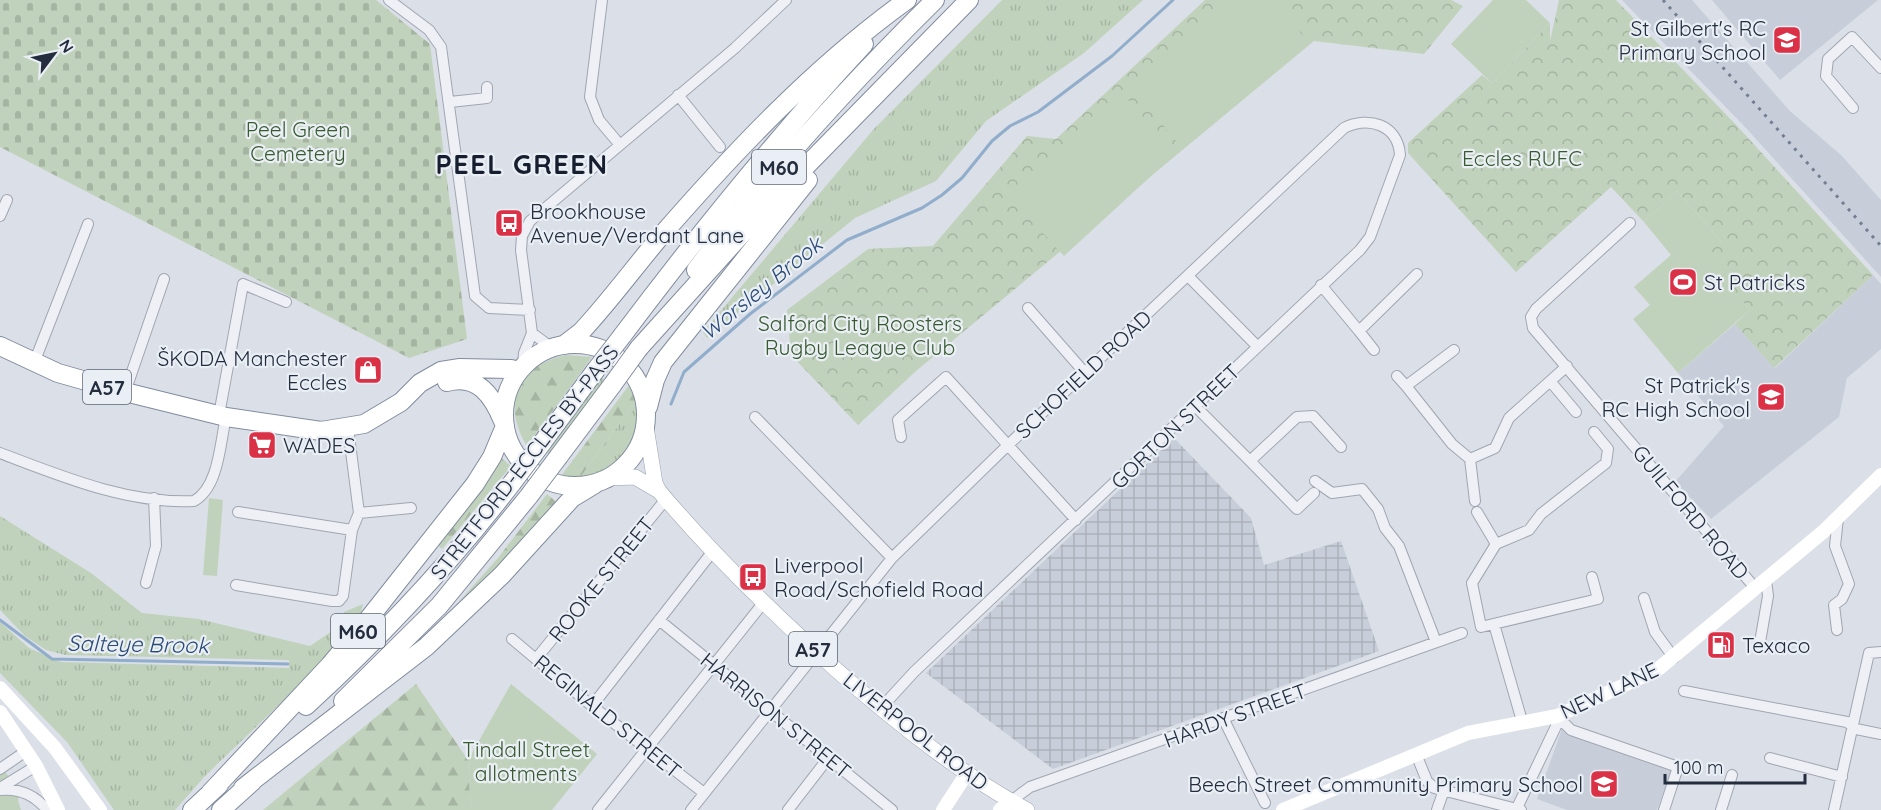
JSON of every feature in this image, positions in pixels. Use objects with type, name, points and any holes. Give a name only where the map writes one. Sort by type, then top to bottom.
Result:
[{"type":"highway","points":[[521,369],[558,347],[596,315],[675,220],[756,133],[848,44],[907,0]]},
{"type":"highway","name":"STRETFORD-ECCLES BY-PASS","points":[[192,810],[381,634],[468,541],[713,215],[778,137],[907,0]]},
{"type":"highway","name":"M60","points":[[639,348],[705,258],[786,158],[854,82],[935,0]]},
{"type":"highway","name":"M60","points":[[646,422],[657,373],[671,352],[868,103],[969,0]]},
{"type":"highway","points":[[639,348],[767,206],[868,103]]},
{"type":"highway","name":"A57","points":[[0,346],[34,363],[124,392],[222,416],[310,430],[348,428],[372,420],[401,402],[444,383],[467,381],[481,387],[490,396],[516,454],[534,474],[550,482],[568,486],[602,481]]},
{"type":"highway","name":"A57","points":[[558,347],[591,346],[608,352],[622,362],[634,375],[642,391],[646,422]]},
{"type":"highway","name":"STRETFORD-ECCLES BY-PASS","points":[[221,810],[243,788],[311,731],[439,606],[529,496],[639,348]]},
{"type":"highway","name":"A57","points":[[401,402],[420,383],[448,369],[521,369],[508,393],[505,426]]},
{"type":"highway","points":[[602,481],[633,457],[646,422]]},
{"type":"highway","name":"M60","points":[[210,793],[330,665],[366,622],[475,484],[492,457],[505,426]]},
{"type":"highway","name":"M60","points":[[243,788],[427,646],[482,594],[572,498],[602,481]]},
{"type":"main road","name":"LIVERPOOL ROAD","points":[[646,422],[655,483],[713,551],[816,652],[881,708],[967,773],[1006,806],[1027,810]]},
{"type":"main road","name":"LIVERPOOL ROAD","points":[[602,481],[634,477],[663,495]]},
{"type":"street","points":[[389,0],[429,30],[439,42],[444,56],[475,296],[489,308],[530,310]]},
{"type":"street","points":[[602,0],[590,97],[599,120],[620,145]]},
{"type":"street","points":[[521,369],[524,353],[532,333],[521,250],[526,228],[537,215],[764,22],[786,0]]},
{"type":"street","points":[[1853,108],[1826,76],[1828,59],[1852,37],[1881,68]]},
{"type":"street","points":[[450,102],[487,98],[487,87]]},
{"type":"street","points":[[678,95],[720,147]]},
{"type":"street","name":"SCHOFIELD ROAD","points":[[691,810],[892,558],[1007,446],[1344,128],[1358,121],[1370,122]]},
{"type":"street","name":"GORTON STREET","points":[[881,708],[914,672],[1360,250],[1370,237],[1396,168],[1399,145],[1394,135],[1383,126],[1370,122]]},
{"type":"street","points":[[0,216],[8,200]]},
{"type":"street","name":"GUILFORD ROAD","points":[[1630,223],[1536,309],[1531,317],[1533,328],[1761,584]]},
{"type":"street","points":[[34,363],[88,224]]},
{"type":"street","points":[[1359,331],[1417,274]]},
{"type":"street","points":[[1188,276],[1257,346]]},
{"type":"street","points":[[124,392],[164,279]]},
{"type":"street","points":[[0,453],[78,482],[154,498],[194,501],[206,492],[211,484],[243,284],[286,302]]},
{"type":"street","points":[[1321,285],[1374,350]]},
{"type":"street","points":[[1028,308],[1085,373]]},
{"type":"street","points":[[532,333],[558,347]]},
{"type":"street","points":[[1406,386],[1454,350]]},
{"type":"street","points":[[1470,459],[1495,448],[1509,418],[1567,366]]},
{"type":"street","points":[[1397,376],[1452,444],[1470,459],[1475,501]]},
{"type":"street","points":[[901,437],[898,420],[946,377],[1076,520]]},
{"type":"street","points":[[1550,381],[1576,412]]},
{"type":"street","points":[[1196,407],[1297,509],[1315,487],[1332,493],[1362,489],[1378,509],[1385,528],[1399,546],[1436,642]]},
{"type":"street","points":[[1251,461],[1297,417],[1313,416],[1341,447]]},
{"type":"street","points":[[755,417],[892,558]]},
{"type":"street","points":[[236,585],[339,601],[345,589],[352,530],[359,513],[348,428]]},
{"type":"street","points":[[1592,577],[1598,599],[1481,627],[1472,583],[1496,544],[1529,530],[1541,514],[1606,463],[1608,449],[1594,432]]},
{"type":"street","name":"NEW LANE","points":[[1283,810],[1468,733],[1522,721],[1558,718],[1657,670],[1838,518],[1881,475]]},
{"type":"street","name":"ROOKE STREET","points":[[536,658],[663,495]]},
{"type":"street","points":[[146,583],[154,571],[156,546],[154,498]]},
{"type":"street","points":[[359,513],[411,508]]},
{"type":"street","points":[[238,512],[352,530]]},
{"type":"street","points":[[1478,512],[1496,544]]},
{"type":"street","points":[[1837,630],[1834,605],[1842,599],[1849,584],[1835,546],[1838,518]]},
{"type":"street","points":[[592,706],[713,551]]},
{"type":"street","points":[[1760,642],[1768,596],[1761,584]]},
{"type":"street","points":[[1644,598],[1655,632],[1674,658]]},
{"type":"street","points":[[598,810],[764,602]]},
{"type":"street","name":"HARRISON STREET","points":[[659,620],[892,810]]},
{"type":"street","points":[[1494,624],[1522,721]]},
{"type":"street","name":"HARDY STREET","points":[[1006,806],[1030,787],[1224,720],[1462,633]]},
{"type":"street","name":"REGINALD STREET","points":[[512,639],[592,706],[704,793]]},
{"type":"street","points":[[1834,810],[1852,724],[1875,653]]},
{"type":"street","points":[[0,688],[55,748],[100,810]]},
{"type":"street","points":[[1684,691],[1852,724],[1856,729],[1881,734]]},
{"type":"street","points":[[0,712],[36,766],[58,810]]},
{"type":"street","points":[[1416,754],[1430,785],[1518,810],[1558,718],[1570,730],[1678,767],[1664,810]]},
{"type":"street","points":[[1224,720],[1265,803]]},
{"type":"street","points":[[0,769],[26,751]]},
{"type":"street","points":[[788,810],[829,757]]},
{"type":"street","points":[[1770,758],[1842,777]]},
{"type":"street","points":[[0,789],[36,766]]},
{"type":"street","points":[[944,809],[967,773]]},
{"type":"street","points":[[1721,810],[1731,775]]},
{"type":"street","points":[[0,789],[21,791],[33,797],[47,810]]},
{"type":"street","points":[[1437,810],[1444,790]]},
{"type":"shaded area","points":[[1622,0],[1692,0],[1790,111],[1842,156],[1881,200],[1881,277],[1745,127]]},
{"type":"shaded area","name":"St Gilbert's RC Primary School","points":[[1712,0],[1878,0],[1780,80]]},
{"type":"shaded area","name":"St Patrick's RC High School","points":[[1873,275],[1881,284],[1881,349],[1847,378],[1839,417],[1711,519],[1675,482],[1724,426],[1678,373],[1735,324],[1775,368]]},
{"type":"shaded area","points":[[1174,438],[1251,518],[1264,565],[1341,541],[1379,651],[1053,769],[926,673]]},
{"type":"shaded area","name":"Beech Street Community Primary School","points":[[1562,729],[1672,769],[1657,810],[1567,810],[1537,799]]},
{"type":"green space","name":"Peel Green Cemetery","points":[[0,0],[376,0],[430,44],[467,339],[409,358],[0,147]]},
{"type":"green space","points":[[1002,0],[1143,0],[1084,53],[986,121],[936,181],[855,218],[707,338],[703,332],[873,130]]},
{"type":"green space","name":"Salford City Roosters Rugby League Club","points":[[1205,0],[1451,0],[1463,6],[1424,54],[1314,41],[916,371],[858,425],[791,355],[787,310],[868,249],[933,246],[1027,136],[1056,139]]},
{"type":"green space","points":[[1235,0],[1274,0],[1308,42],[1181,147],[1131,86]]},
{"type":"green space","points":[[1493,0],[1526,0],[1550,23],[1492,83],[1451,44]]},
{"type":"green space","name":"Eccles RUFC","points":[[1559,0],[1616,0],[1739,128],[1873,275],[1774,368],[1735,324],[1750,310],[1703,257],[1721,241],[1677,191],[1644,222],[1611,187],[1516,272],[1408,153],[1408,143],[1482,75],[1492,83],[1550,23],[1550,41]]},
{"type":"green space","points":[[1120,91],[1176,153],[1064,256],[1008,195]]},
{"type":"green space","name":"St Patricks","points":[[1677,191],[1721,241],[1704,257],[1750,310],[1678,373],[1633,319],[1650,305],[1634,287],[1671,255],[1644,222]]},
{"type":"green space","points":[[566,355],[592,357],[527,446],[515,415],[518,388],[525,377],[536,368],[549,360]]},
{"type":"green space","points":[[602,378],[606,381],[551,455],[547,453]]},
{"type":"green space","points":[[630,384],[637,399],[579,479],[561,476]]},
{"type":"green space","points":[[637,399],[641,432],[631,456],[610,472],[579,479]]},
{"type":"green space","points":[[499,456],[511,466],[442,549],[436,543]]},
{"type":"green space","points":[[547,494],[560,505],[461,610],[456,605],[498,558]]},
{"type":"green space","points":[[209,498],[223,500],[217,576],[203,575]]},
{"type":"green space","points":[[0,516],[91,573],[142,613],[199,619],[310,646],[341,625],[344,612],[363,604],[359,620],[308,677],[207,774],[175,810],[114,810],[67,742],[0,673],[0,622],[29,648],[61,662],[289,668],[289,660],[65,655],[46,650],[25,636],[0,610]]},
{"type":"green space","points":[[416,684],[468,760],[471,810],[263,810]]},
{"type":"green space","name":"Tindall Street allotments","points":[[511,684],[597,754],[552,810],[471,810],[468,760]]},
{"type":"green space","points":[[0,765],[10,778],[23,787],[18,800],[21,810],[0,810]]},
{"type":"waterway","name":"Worsley Brook","points":[[671,404],[684,372],[750,314],[847,240],[922,208],[942,195],[962,178],[992,141],[1010,126],[1038,112],[1112,56],[1173,0]]},
{"type":"waterway","name":"Salteye Brook","points":[[0,620],[52,659],[288,664]]},
{"type":"railway","points":[[1663,0],[1881,246]]},
{"type":"place","name":"St Gilbert's RC Primary School","points":[[1787,40]]},
{"type":"place","name":"Brookhouse Avenue/Verdant Lane","points":[[509,223]]},
{"type":"place","name":"St Patricks","points":[[1683,282]]},
{"type":"place","name":"ŠKODA Manchester Eccles","points":[[368,370]]},
{"type":"place","name":"St Patrick's RC High School","points":[[1771,397]]},
{"type":"place","name":"WADES","points":[[262,445]]},
{"type":"place","name":"Liverpool Road/Schofield Road","points":[[753,577]]},
{"type":"place","name":"Texaco","points":[[1721,645]]},
{"type":"place","name":"Beech Street Community Primary School","points":[[1604,784]]},
{"type":"district","name":"PEEL GREEN","points":[[522,164]]}]
